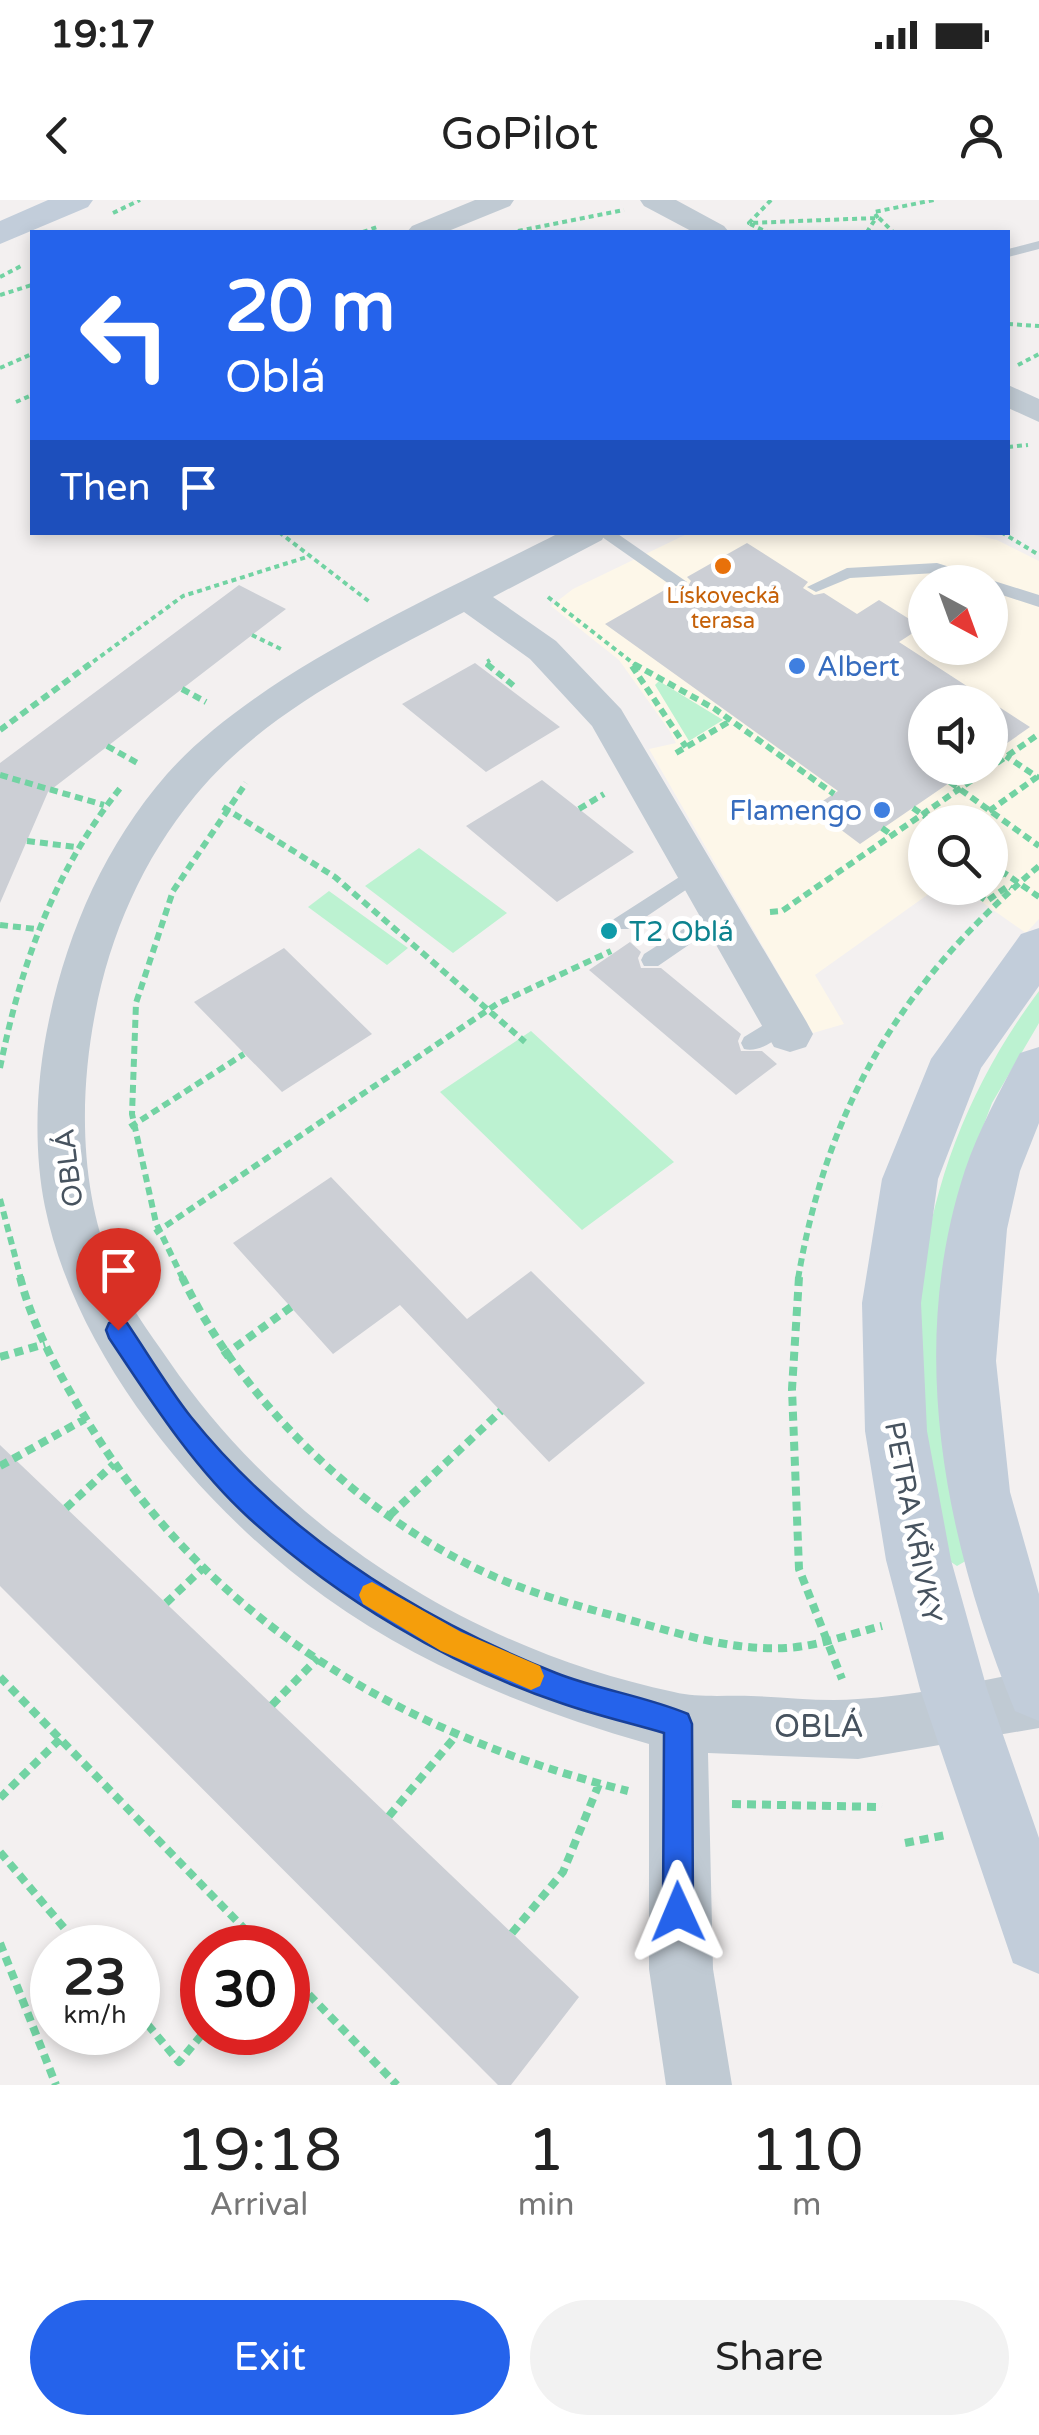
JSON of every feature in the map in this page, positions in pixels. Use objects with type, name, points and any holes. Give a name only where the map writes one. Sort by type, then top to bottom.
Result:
[{"type":"street","points":[[0,234],[76,200]]},
{"type":"street","points":[[427,230],[500,200]]},
{"type":"street","points":[[640,205],[709,230]]},
{"type":"street","points":[[1010,396],[1039,412]]},
{"type":"street","points":[[1010,435],[1039,431]]},
{"type":"street","name":"OBLÁ","points":[[584,535],[324,673],[275,704],[228,740],[182,785],[124,862],[80,977],[65,1052],[61,1126],[69,1205],[89,1274],[118,1330],[182,1425],[256,1508],[346,1579],[451,1641],[541,1681],[678,1724],[858,1729],[1039,1699]]},
{"type":"street","points":[[467,596],[543,650],[590,696],[624,743],[721,913],[772,1038]]},
{"type":"street","name":"PETRA KŘIVKY","points":[[1039,948],[984,1014],[947,1082],[917,1159],[896,1243],[888,1318],[891,1403],[903,1492],[932,1617],[960,1712],[1039,1937]]},
{"type":"street","points":[[1039,1068],[1014,1117],[988,1186],[972,1264],[966,1363],[975,1473],[989,1536],[1039,1687]]},
{"type":"street","points":[[678,1724],[681,1969],[699,2085]]},
{"type":"lane","points":[[1010,252],[1039,245]]},
{"type":"lane","points":[[608,535],[678,582]]},
{"type":"lane","points":[[816,587],[848,574],[908,570]]},
{"type":"lane","points":[[1008,591],[1039,601]]},
{"type":"lane","points":[[622,933],[698,872]]},
{"type":"lane","points":[[651,960],[721,913]]},
{"type":"path","points":[[748,223],[771,200]]},
{"type":"path","points":[[748,223],[877,216],[934,200]]},
{"type":"path","points":[[866,204],[891,230]]},
{"type":"path","points":[[525,230],[640,205]]},
{"type":"path","points":[[869,230],[877,216]]},
{"type":"path","points":[[748,223],[763,230]]},
{"type":"path","points":[[368,230],[376,227]]},
{"type":"path","points":[[0,295],[30,286]]},
{"type":"path","points":[[1010,324],[1039,326]]},
{"type":"path","points":[[0,368],[30,355]]},
{"type":"path","points":[[16,402],[30,396]]},
{"type":"path","points":[[283,535],[372,604]]},
{"type":"path","points":[[1007,535],[1039,555]]},
{"type":"path","points":[[0,730],[183,596],[310,556]]},
{"type":"path","points":[[548,597],[603,637],[628,661],[650,688],[686,748]]},
{"type":"path","points":[[252,635],[283,650]]},
{"type":"path","points":[[628,661],[715,709],[834,794]]},
{"type":"path","points":[[182,689],[206,702]]},
{"type":"path","points":[[1008,755],[1039,734]]},
{"type":"path","points":[[108,746],[182,785],[335,877],[525,1042]]},
{"type":"path","points":[[996,805],[1037,777],[1008,757]]},
{"type":"path","points":[[0,775],[105,806]]},
{"type":"path","points":[[182,785],[250,779]]},
{"type":"path","points":[[182,785],[180,875],[148,949],[130,1023],[129,1127],[140,1190],[185,1298],[223,1356],[276,1422],[328,1469],[390,1515],[472,1566],[555,1600],[698,1637],[786,1648],[893,1624]]},
{"type":"path","points":[[953,785],[982,805]]},
{"type":"path","points":[[721,913],[782,911],[964,785]]},
{"type":"path","points":[[1008,824],[1039,846]]},
{"type":"path","points":[[882,828],[892,835]]},
{"type":"path","points":[[26,842],[76,846]]},
{"type":"path","points":[[1008,876],[1039,898]]},
{"type":"path","points":[[1008,886],[1012,889]]},
{"type":"path","points":[[0,925],[36,929]]},
{"type":"path","points":[[155,1233],[489,1009],[622,933]]},
{"type":"path","points":[[129,1127],[244,1054]]},
{"type":"path","points":[[223,1356],[291,1307]]},
{"type":"path","points":[[0,1358],[45,1344]]},
{"type":"path","points":[[390,1515],[501,1411]]},
{"type":"path","points":[[0,1466],[84,1419]]},
{"type":"path","points":[[66,1508],[114,1464]]},
{"type":"path","points":[[166,1603],[203,1568]]},
{"type":"path","points":[[272,1705],[318,1658]]},
{"type":"path","points":[[0,1677],[241,1925]]},
{"type":"path","points":[[389,1816],[456,1736]]},
{"type":"path","points":[[0,1798],[60,1739]]},
{"type":"path","points":[[512,1934],[563,1872],[599,1784]]},
{"type":"path","points":[[725,1804],[882,1807]]},
{"type":"path","points":[[905,1843],[951,1834]]},
{"type":"path","points":[[0,1852],[62,1925]]},
{"type":"path","points":[[0,1942],[56,2085]]},
{"type":"path","points":[[310,1995],[397,2085]]},
{"type":"path","points":[[160,2039],[179,2062],[185,2055]]},
{"type":"shaded area","points":[[685,535],[973,535],[997,540],[1039,561],[1039,919],[1026,933],[986,905],[1008,905],[1008,805],[908,805],[908,905],[913,905],[815,975],[844,1024],[813,1033],[649,749],[676,743],[619,660],[551,606],[573,589]]},
{"type":"green space","points":[[659,681],[723,720],[689,741],[655,685]]},
{"type":"green space","points":[[419,848],[507,913],[453,953],[365,886]]},
{"type":"green space","points":[[329,891],[408,948],[387,965],[308,907]]},
{"type":"green space","points":[[1039,991],[1039,1023],[992,1103],[968,1167],[969,1559],[957,1566],[948,1560],[921,1401],[918,1345],[928,1237],[941,1185],[981,1084]]},
{"type":"green space","points":[[531,1031],[674,1162],[582,1230],[440,1092]]},
{"type":"building","points":[[747,543],[808,582],[803,588],[814,595],[824,593],[857,614],[879,600],[908,618],[908,636],[899,642],[908,648],[908,665],[934,665],[965,685],[908,685],[908,785],[946,785],[917,805],[908,805],[908,811],[860,844],[812,808],[838,791],[605,624],[668,588],[687,588],[691,581],[687,577]]},
{"type":"building","points":[[239,585],[286,609],[48,792],[0,903],[0,763]]},
{"type":"building","points":[[475,663],[560,727],[486,772],[402,704]]},
{"type":"building","points":[[1008,713],[1030,727],[1008,742]]},
{"type":"building","points":[[542,780],[634,852],[557,902],[466,826]]},
{"type":"building","points":[[630,942],[641,952],[641,968],[661,968],[741,1034],[741,1051],[762,1051],[777,1064],[736,1095],[589,970]]},
{"type":"building","points":[[284,948],[372,1034],[282,1092],[194,1002]]},
{"type":"building","points":[[331,1177],[467,1319],[531,1271],[645,1383],[549,1462],[400,1305],[333,1354],[233,1243]]},
{"type":"building","points":[[0,1445],[579,1997],[511,2085],[498,2085],[0,1586]]},
{"type":"slow traffic","points":[[372,1595],[451,1641],[531,1676]]},
{"type":"place","name":"Lískovecká terasa","points":[[723,566]]},
{"type":"place","name":"Albert","points":[[797,666]]},
{"type":"place","name":"Flamengo","points":[[882,810]]},
{"type":"place","name":"T2 Oblá","points":[[609,931]]},
{"type":"route","points":[[118,1330],[182,1425],[256,1508],[346,1579],[451,1641],[559,1689],[678,1724],[678,1912]]}]
